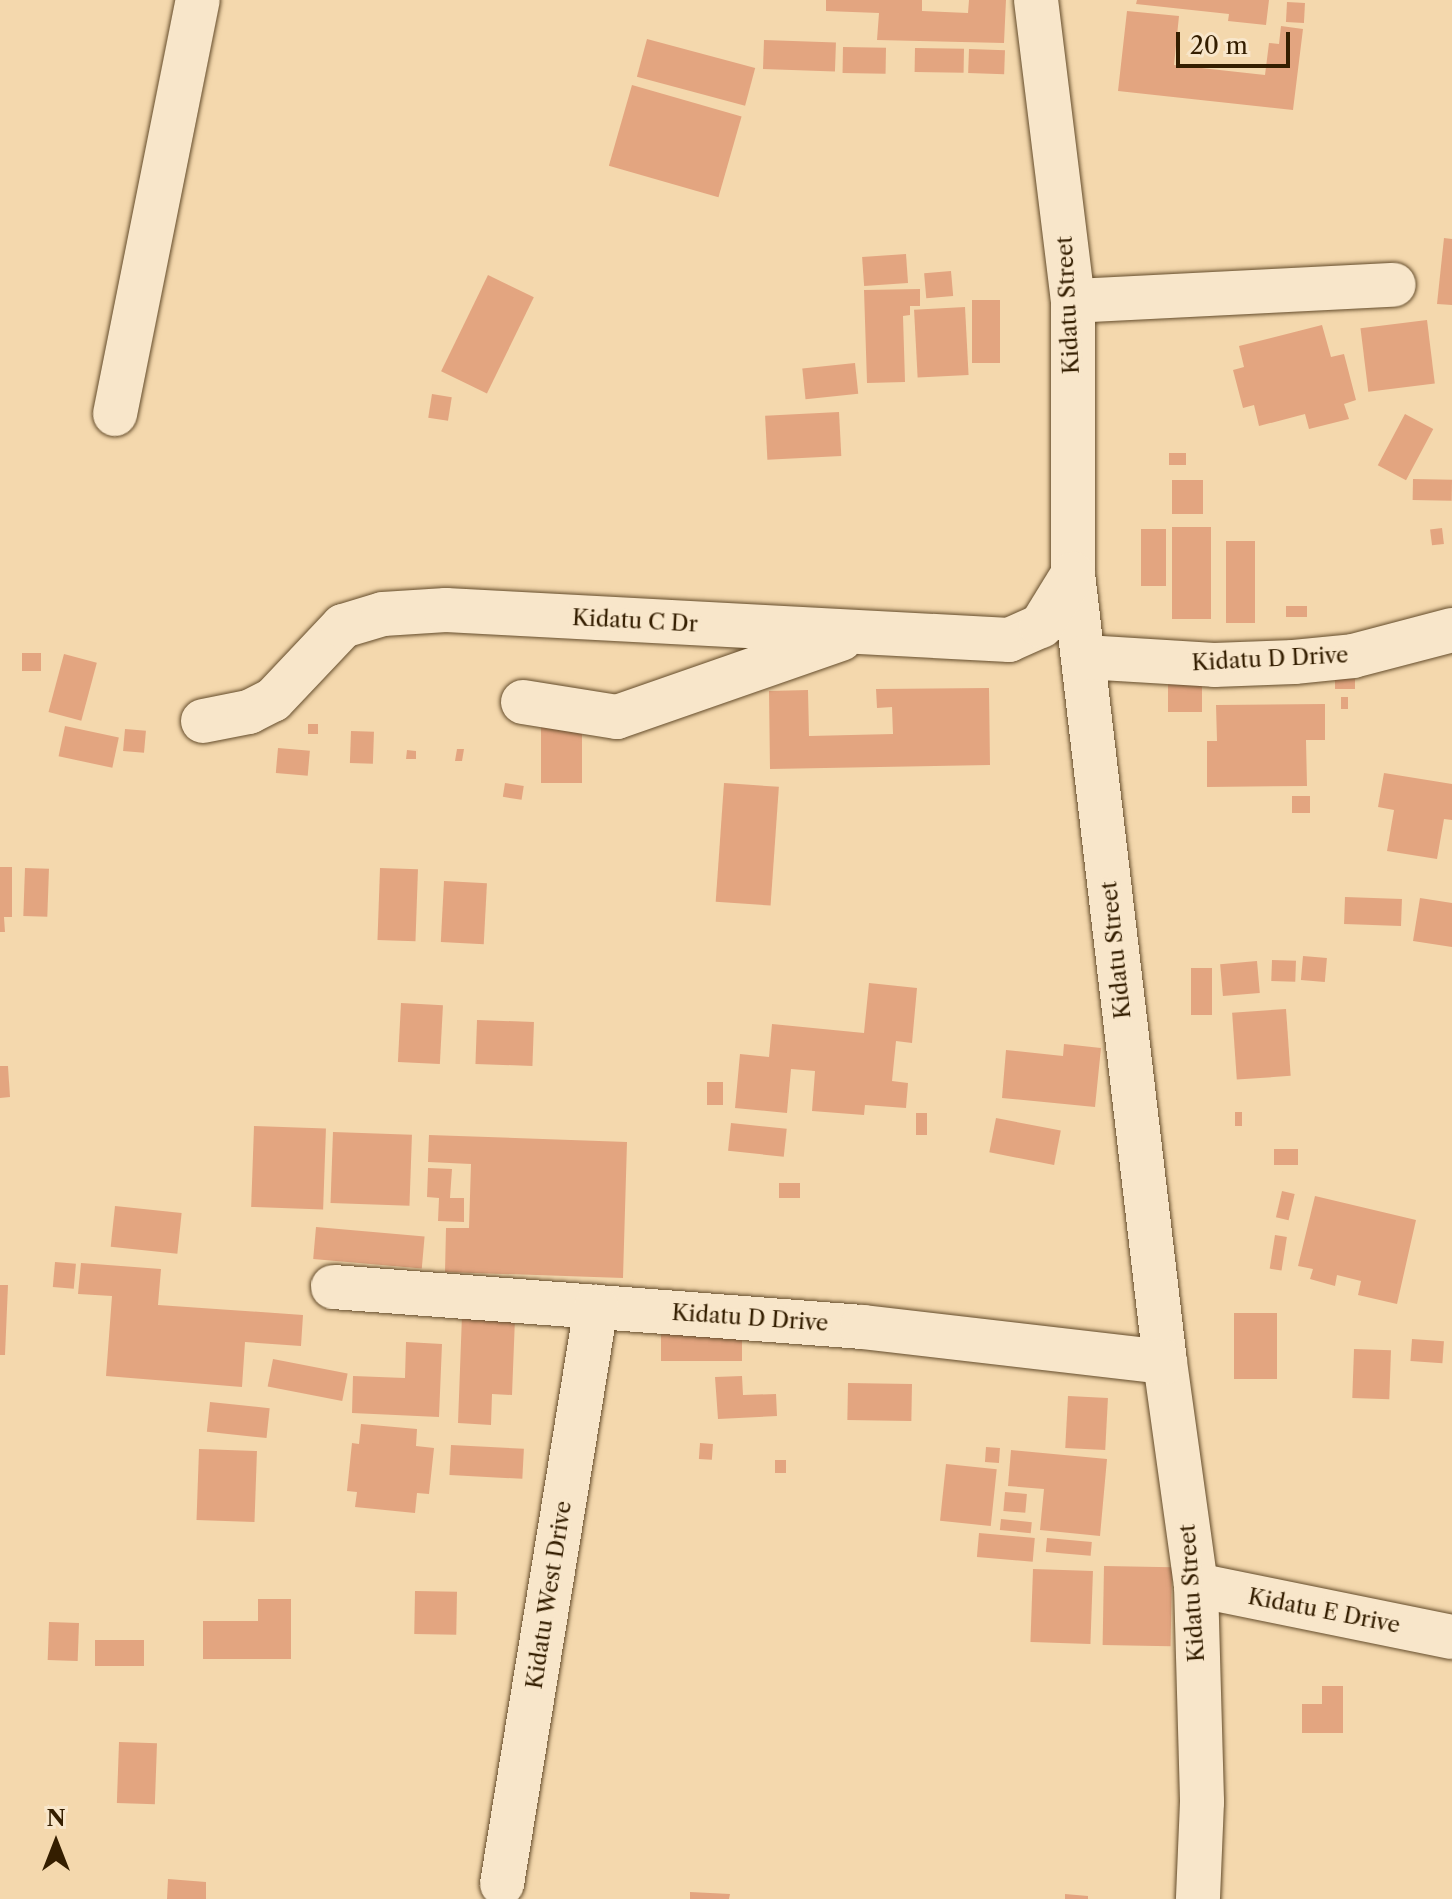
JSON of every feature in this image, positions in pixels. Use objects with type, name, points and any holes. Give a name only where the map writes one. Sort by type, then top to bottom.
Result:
[{"type":"street","points":[[115,414],[198,0]]},
{"type":"street","name":"Kidatu Street","points":[[1036,0],[1073,301],[1073,574],[1165,1362],[1196,1585],[1202,1802],[1198,1899]]},
{"type":"street","points":[[1073,301],[1394,285]]},
{"type":"street","name":"Kidatu C Dr","points":[[203,721],[249,712],[273,700],[343,626],[383,614],[446,610],[1009,640],[1041,626],[1073,574]]},
{"type":"street","name":"Kidatu D Drive","points":[[1085,657],[1214,665],[1294,662],[1353,656],[1452,630]]},
{"type":"street","points":[[523,702],[617,717],[854,634]]},
{"type":"street","name":"Kidatu D Drive","points":[[333,1287],[862,1327],[1165,1362]]},
{"type":"street","name":"Kidatu West Drive","points":[[502,1884],[596,1307]]},
{"type":"street","name":"Kidatu E Drive","points":[[1196,1585],[1452,1637]]},
{"type":"building","points":[[826,0],[922,0],[922,11],[968,13],[969,0],[1006,0],[1004,43],[877,40],[879,13],[826,11]]},
{"type":"building","points":[[1137,0],[1269,0],[1266,25],[1228,21],[1229,14],[1136,4]]},
{"type":"building","points":[[1287,2],[1305,3],[1304,23],[1286,22]]},
{"type":"building","points":[[1127,11],[1179,16],[1174,65],[1265,75],[1269,43],[1279,44],[1281,26],[1303,29],[1293,110],[1118,91]]},
{"type":"building","points":[[647,39],[755,68],[745,106],[637,77]]},
{"type":"building","points":[[764,40],[836,43],[835,71],[763,69]]},
{"type":"building","points":[[843,47],[886,48],[886,74],[843,73]]},
{"type":"building","points":[[915,48],[964,49],[964,73],[915,72]]},
{"type":"building","points":[[969,49],[1005,50],[1004,74],[968,73]]},
{"type":"building","points":[[632,85],[742,116],[718,197],[609,166]]},
{"type":"building","points":[[1444,238],[1452,239],[1452,305],[1437,304]]},
{"type":"building","points":[[906,254],[908,283],[864,286],[862,257]]},
{"type":"building","points":[[951,271],[953,296],[926,298],[924,273]]},
{"type":"building","points":[[488,275],[534,297],[487,394],[441,371]]},
{"type":"building","points":[[920,289],[920,306],[910,306],[910,315],[903,316],[905,382],[867,383],[864,290]]},
{"type":"building","points":[[972,300],[1000,300],[1000,363],[972,363]]},
{"type":"building","points":[[965,307],[969,375],[918,378],[914,310]]},
{"type":"building","points":[[1427,320],[1435,384],[1368,392],[1360,328]]},
{"type":"building","points":[[1322,325],[1331,357],[1344,354],[1356,400],[1344,404],[1349,419],[1309,429],[1305,414],[1259,426],[1254,405],[1243,408],[1233,370],[1244,367],[1239,346]]},
{"type":"building","points":[[855,363],[858,394],[806,399],[802,369]]},
{"type":"building","points":[[432,394],[452,397],[448,421],[428,418]]},
{"type":"building","points":[[839,412],[841,456],[767,460],[765,416]]},
{"type":"building","points":[[1405,414],[1433,429],[1406,480],[1378,465]]},
{"type":"building","points":[[1169,453],[1186,453],[1186,465],[1169,465]]},
{"type":"building","points":[[1413,479],[1452,480],[1452,501],[1413,500]]},
{"type":"building","points":[[1172,480],[1203,480],[1203,514],[1172,514]]},
{"type":"building","points":[[1172,527],[1211,527],[1211,619],[1172,619]]},
{"type":"building","points":[[1442,528],[1444,544],[1432,545],[1430,529]]},
{"type":"building","points":[[1141,529],[1166,529],[1166,586],[1141,586]]},
{"type":"building","points":[[1226,541],[1255,541],[1255,623],[1226,623]]},
{"type":"building","points":[[1286,606],[1307,606],[1307,617],[1286,617]]},
{"type":"building","points":[[22,653],[41,653],[41,671],[22,671]]},
{"type":"building","points":[[64,654],[97,663],[81,721],[48,712]]},
{"type":"building","points":[[1335,679],[1355,679],[1355,689],[1335,689]]},
{"type":"building","points":[[1168,682],[1202,682],[1202,712],[1168,712]]},
{"type":"building","points":[[989,688],[990,765],[770,769],[769,691],[808,690],[809,736],[893,734],[892,707],[877,708],[876,689]]},
{"type":"building","points":[[1341,697],[1348,697],[1348,709],[1341,709]]},
{"type":"building","points":[[1325,704],[1325,740],[1306,740],[1307,786],[1207,787],[1207,741],[1217,741],[1216,705]]},
{"type":"building","points":[[308,724],[318,724],[318,734],[308,734]]},
{"type":"building","points":[[65,726],[119,737],[112,768],[59,756]]},
{"type":"building","points":[[541,726],[582,726],[582,783],[541,783]]},
{"type":"building","points":[[125,729],[146,731],[144,753],[123,751]]},
{"type":"building","points":[[351,731],[374,732],[373,764],[350,763]]},
{"type":"building","points":[[278,748],[310,751],[308,776],[276,773]]},
{"type":"building","points":[[457,749],[464,749],[462,761],[455,761]]},
{"type":"building","points":[[407,750],[416,751],[416,759],[406,759]]},
{"type":"building","points":[[1384,773],[1452,784],[1452,820],[1444,819],[1437,859],[1387,851],[1394,810],[1378,807]]},
{"type":"building","points":[[505,783],[524,786],[522,800],[503,797]]},
{"type":"building","points":[[724,783],[779,787],[771,906],[716,902]]},
{"type":"building","points":[[1292,796],[1310,796],[1310,813],[1292,813]]},
{"type":"building","points":[[0,867],[12,867],[12,917],[4,917],[5,932],[0,932]]},
{"type":"building","points":[[25,868],[49,869],[47,917],[23,916]]},
{"type":"building","points":[[380,868],[418,869],[415,941],[377,940]]},
{"type":"building","points":[[444,881],[487,883],[484,944],[441,942]]},
{"type":"building","points":[[1345,897],[1402,899],[1401,926],[1344,924]]},
{"type":"building","points":[[1420,898],[1452,903],[1452,947],[1413,941]]},
{"type":"building","points":[[1303,956],[1327,958],[1325,982],[1301,980]]},
{"type":"building","points":[[1272,960],[1296,961],[1295,982],[1271,981]]},
{"type":"building","points":[[1257,961],[1260,993],[1223,996],[1220,964]]},
{"type":"building","points":[[1191,968],[1212,968],[1212,1015],[1191,1015]]},
{"type":"building","points":[[869,983],[917,988],[912,1043],[896,1041],[892,1081],[908,1083],[906,1108],[865,1105],[864,1115],[812,1111],[815,1071],[791,1069],[787,1113],[735,1108],[740,1054],[769,1057],[772,1024],[864,1033]]},
{"type":"building","points":[[401,1003],[443,1005],[440,1064],[398,1062]]},
{"type":"building","points":[[1286,1009],[1291,1076],[1237,1080],[1232,1013]]},
{"type":"building","points":[[477,1020],[534,1022],[532,1066],[475,1064]]},
{"type":"building","points":[[1064,1044],[1101,1048],[1095,1107],[1002,1098],[1006,1050],[1063,1056]]},
{"type":"building","points":[[0,1066],[8,1066],[10,1097],[0,1098]]},
{"type":"building","points":[[707,1082],[723,1082],[723,1105],[707,1105]]},
{"type":"building","points":[[1235,1112],[1242,1112],[1242,1126],[1235,1126]]},
{"type":"building","points":[[916,1113],[927,1113],[927,1135],[916,1135]]},
{"type":"building","points":[[996,1118],[1061,1131],[1054,1165],[989,1152]]},
{"type":"building","points":[[731,1123],[787,1129],[784,1157],[728,1151]]},
{"type":"building","points":[[254,1126],[326,1129],[323,1209],[251,1207]]},
{"type":"building","points":[[333,1132],[412,1135],[409,1206],[331,1203]]},
{"type":"building","points":[[429,1135],[627,1142],[623,1278],[445,1272],[446,1228],[469,1228],[471,1164],[428,1162]]},
{"type":"building","points":[[1274,1149],[1298,1149],[1298,1165],[1274,1165]]},
{"type":"building","points":[[428,1168],[452,1169],[450,1198],[464,1198],[464,1222],[438,1221],[439,1198],[427,1197]]},
{"type":"building","points":[[779,1183],[800,1183],[800,1198],[779,1198]]},
{"type":"building","points":[[1282,1191],[1295,1194],[1289,1220],[1276,1217]]},
{"type":"building","points":[[1315,1196],[1416,1220],[1397,1304],[1358,1295],[1361,1281],[1337,1275],[1335,1286],[1310,1279],[1313,1269],[1298,1266]]},
{"type":"building","points":[[115,1206],[182,1213],[177,1254],[111,1247]]},
{"type":"building","points":[[316,1227],[425,1236],[422,1268],[313,1259]]},
{"type":"building","points":[[1275,1235],[1287,1237],[1282,1270],[1270,1269]]},
{"type":"building","points":[[55,1262],[76,1264],[74,1289],[53,1287]]},
{"type":"building","points":[[81,1263],[161,1269],[158,1305],[303,1315],[301,1346],[245,1342],[242,1387],[106,1376],[112,1296],[78,1294]]},
{"type":"building","points":[[0,1285],[8,1285],[5,1355],[0,1355]]},
{"type":"building","points":[[1234,1313],[1277,1313],[1277,1379],[1234,1379]]},
{"type":"building","points":[[462,1315],[515,1318],[512,1395],[492,1394],[491,1425],[458,1423]]},
{"type":"building","points":[[661,1333],[742,1333],[742,1361],[661,1361]]},
{"type":"building","points":[[1412,1339],[1444,1341],[1442,1363],[1410,1361]]},
{"type":"building","points":[[406,1342],[442,1344],[439,1417],[352,1413],[353,1376],[405,1378]]},
{"type":"building","points":[[1354,1349],[1391,1350],[1389,1399],[1352,1398]]},
{"type":"building","points":[[273,1359],[348,1374],[342,1401],[268,1386]]},
{"type":"building","points":[[742,1376],[743,1395],[776,1394],[777,1416],[718,1419],[715,1377]]},
{"type":"building","points":[[848,1383],[912,1384],[911,1421],[847,1420]]},
{"type":"building","points":[[1068,1396],[1108,1398],[1105,1450],[1065,1448]]},
{"type":"building","points":[[210,1402],[270,1408],[267,1438],[207,1432]]},
{"type":"building","points":[[361,1424],[417,1429],[416,1446],[434,1448],[429,1494],[417,1493],[415,1513],[355,1507],[357,1492],[347,1491],[352,1443],[359,1444]]},
{"type":"building","points":[[700,1443],[713,1444],[712,1460],[699,1459]]},
{"type":"building","points":[[451,1445],[524,1449],[522,1479],[449,1475]]},
{"type":"building","points":[[986,1447],[1000,1448],[999,1463],[985,1462]]},
{"type":"building","points":[[199,1449],[257,1451],[254,1522],[197,1520]]},
{"type":"building","points":[[1011,1450],[1107,1459],[1100,1536],[1040,1530],[1044,1489],[1008,1486]]},
{"type":"building","points":[[775,1460],[786,1460],[786,1473],[775,1473]]},
{"type":"building","points":[[946,1464],[997,1469],[991,1526],[940,1521]]},
{"type":"building","points":[[1005,1492],[1027,1494],[1025,1513],[1003,1511]]},
{"type":"building","points":[[1001,1519],[1032,1522],[1031,1533],[1000,1530]]},
{"type":"building","points":[[979,1533],[1035,1538],[1033,1562],[977,1557]]},
{"type":"building","points":[[1047,1538],[1092,1542],[1091,1556],[1046,1552]]},
{"type":"building","points":[[1104,1566],[1172,1567],[1171,1646],[1103,1645]]},
{"type":"building","points":[[1033,1569],[1093,1571],[1090,1644],[1030,1642]]},
{"type":"building","points":[[415,1591],[457,1592],[456,1635],[414,1634]]},
{"type":"building","points":[[258,1599],[291,1599],[291,1659],[203,1659],[203,1621],[258,1621]]},
{"type":"building","points":[[49,1622],[79,1623],[78,1661],[48,1660]]},
{"type":"building","points":[[95,1640],[144,1640],[144,1666],[95,1666]]},
{"type":"building","points":[[1322,1686],[1343,1686],[1343,1733],[1302,1733],[1302,1704],[1322,1704]]},
{"type":"building","points":[[119,1742],[157,1743],[155,1804],[117,1803]]},
{"type":"building","points":[[168,1879],[206,1882],[206,1899],[167,1899]]},
{"type":"building","points":[[690,1892],[730,1894],[729,1899],[690,1899]]},
{"type":"building","points":[[1065,1894],[1088,1896],[1088,1899],[1065,1899]]}]
